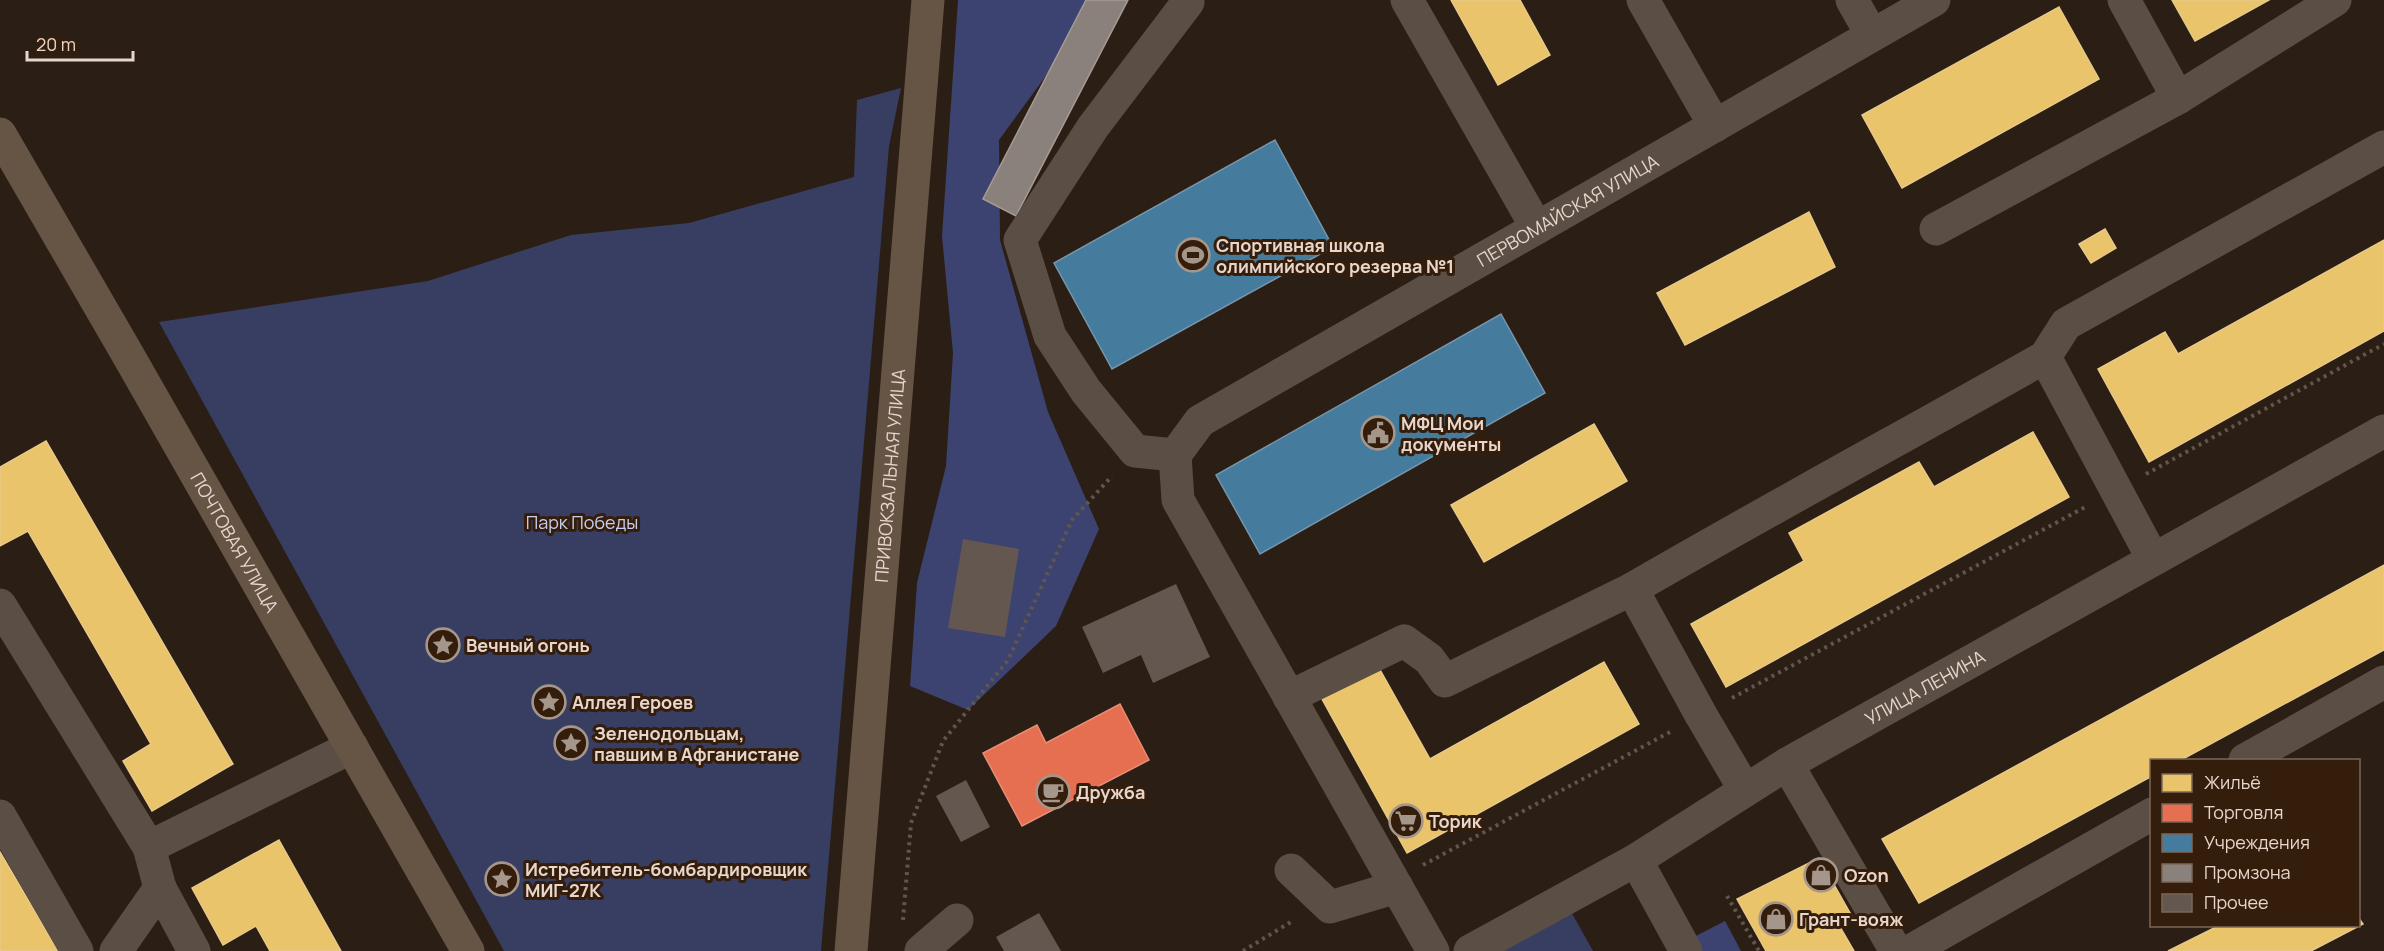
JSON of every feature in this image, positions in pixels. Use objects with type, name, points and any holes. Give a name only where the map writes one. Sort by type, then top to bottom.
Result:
[{"type":"main road","name":"ПРИВОКЗАЛЬНАЯ УЛИЦА","points":[[851,951],[928,0]]},
{"type":"main road","name":"ПОЧТОВАЯ УЛИЦА","points":[[0,134],[468,951]]},
{"type":"street","points":[[1407,0],[1537,228]]},
{"type":"street","points":[[1643,0],[1714,126]]},
{"type":"street","points":[[1852,0],[1872,35]]},
{"type":"street","name":"ПЕРВОМАЙСКАЯ УЛИЦА","points":[[1175,455],[1200,421],[1934,0]]},
{"type":"street","points":[[2124,0],[2178,98]]},
{"type":"street","points":[[1936,229],[2178,98],[2335,0]]},
{"type":"street","points":[[1188,2],[1093,128],[1039,207],[1020,240],[1050,336],[1086,391],[1135,451],[1175,455],[1178,501],[1433,951]]},
{"type":"street","points":[[1289,697],[1404,641],[1429,658],[1445,681],[1632,590],[1770,509],[2045,357],[2066,324],[2384,147]]},
{"type":"street","points":[[2045,357],[2153,559]]},
{"type":"street","name":"УЛИЦА ЛЕНИНА","points":[[1470,951],[1636,860],[1786,764],[2384,431]]},
{"type":"street","points":[[1632,590],[1745,790]]},
{"type":"street","points":[[0,605],[149,847],[160,888],[194,951]]},
{"type":"street","points":[[2248,759],[2384,682]]},
{"type":"street","points":[[149,847],[352,747]]},
{"type":"street","points":[[1786,764],[1896,951]]},
{"type":"street","points":[[1910,951],[2150,815]]},
{"type":"street","points":[[0,816],[77,951]]},
{"type":"street","points":[[1636,860],[1686,951]]},
{"type":"street","points":[[1291,870],[1330,907],[1397,887]]},
{"type":"street","points":[[116,951],[160,888]]},
{"type":"street","points":[[912,939],[957,920]]},
{"type":"path","points":[[1422,865],[2384,344]]},
{"type":"path","points":[[912,939],[911,823],[943,741],[1008,660],[1072,520],[1135,451]]},
{"type":"path","points":[[1727,896],[1759,951]]},
{"type":"green space","name":"Парк Победы","points":[[901,88],[889,146],[821,951],[504,951],[159,322],[428,281],[571,235],[689,223],[854,177],[857,100]]},
{"type":"green space","points":[[1569,908],[1593,951],[1494,951]]},
{"type":"shaded area","points":[[958,0],[1116,0],[1067,47],[999,140],[1000,240],[1048,412],[1099,529],[1056,626],[968,710],[910,686],[917,583],[946,466],[953,353],[942,236]]},
{"type":"shaded area","points":[[1725,921],[1741,951],[1702,951],[1694,937]]},
{"type":"building: Жильё","points":[[1451,0],[1520,0],[1550,55],[1498,85]]},
{"type":"building: Жильё","points":[[2172,0],[2269,0],[2195,41]]},
{"type":"building: Жильё","points":[[2059,7],[2099,79],[1902,188],[1862,115]]},
{"type":"building: Жильё","points":[[1809,212],[1835,267],[1685,345],[1657,293]]},
{"type":"building: Жильё","points":[[2105,229],[2116,248],[2091,263],[2079,244]]},
{"type":"building: Жильё","points":[[2384,240],[2384,331],[2149,462],[2098,369],[2165,332],[2178,354]]},
{"type":"building: Жильё","points":[[1594,424],[1627,481],[1484,562],[1451,505]]},
{"type":"building: Жильё","points":[[2033,432],[2069,497],[1726,687],[1691,624],[1804,561],[1789,533],[1919,462],[1934,487]]},
{"type":"building: Жильё","points":[[46,441],[233,764],[152,811],[123,761],[151,744],[28,531],[0,546],[0,467]]},
{"type":"building: Жильё","points":[[2384,565],[2384,650],[2183,759],[2150,759],[2150,777],[1919,903],[1882,839]]},
{"type":"building: Жильё","points":[[1604,662],[1639,724],[1407,853],[1322,699],[1379,668],[1430,759]]},
{"type":"building: Жильё","points":[[279,840],[341,951],[270,951],[256,926],[223,945],[192,888]]},
{"type":"building: Жильё","points":[[0,852],[58,951],[0,951]]},
{"type":"building: Жильё","points":[[1819,858],[1854,920],[1840,927],[1854,951],[1766,951],[1737,899]]},
{"type":"building: Жильё","points":[[2216,927],[2357,927],[2311,951],[2168,951]]},
{"type":"building: Торговля","points":[[1120,704],[1149,760],[1022,826],[983,753],[1037,725],[1046,743]]},
{"type":"building: Учреждения","points":[[1275,140],[1333,247],[1112,369],[1054,263]]},
{"type":"building: Учреждения","points":[[1501,314],[1545,393],[1260,554],[1216,475]]},
{"type":"building: Промзона","points":[[1086,0],[1128,0],[1016,216],[983,199]]},
{"type":"building: Прочее","points":[[963,539],[1019,549],[1005,637],[948,628]]},
{"type":"building: Прочее","points":[[1176,584],[1210,657],[1153,683],[1141,655],[1103,673],[1082,627]]},
{"type":"building: Прочее","points":[[966,780],[990,827],[961,842],[936,796]]},
{"type":"building: Прочее","points":[[1039,913],[1061,951],[1004,951],[996,937]]},
{"type":"place","name":"Спортивная школа олимпийского резерва №1","points":[[1193,255]]},
{"type":"place","name":"МФЦ Мои документы","points":[[1378,433]]},
{"type":"place","name":"Вечный огонь","points":[[443,645]]},
{"type":"place","name":"Аллея Героев","points":[[549,702]]},
{"type":"place","name":"Зеленодольцам, павшим в Афганистане","points":[[571,743]]},
{"type":"place","name":"Дружба","points":[[1053,792]]},
{"type":"place","name":"Торик","points":[[1406,821]]},
{"type":"place","name":"Ozon","points":[[1821,875]]},
{"type":"place","name":"Истребитель-бомбардировщик МИГ-27К","points":[[502,879]]},
{"type":"place","name":"Грант-вояж","points":[[1776,919]]}]
